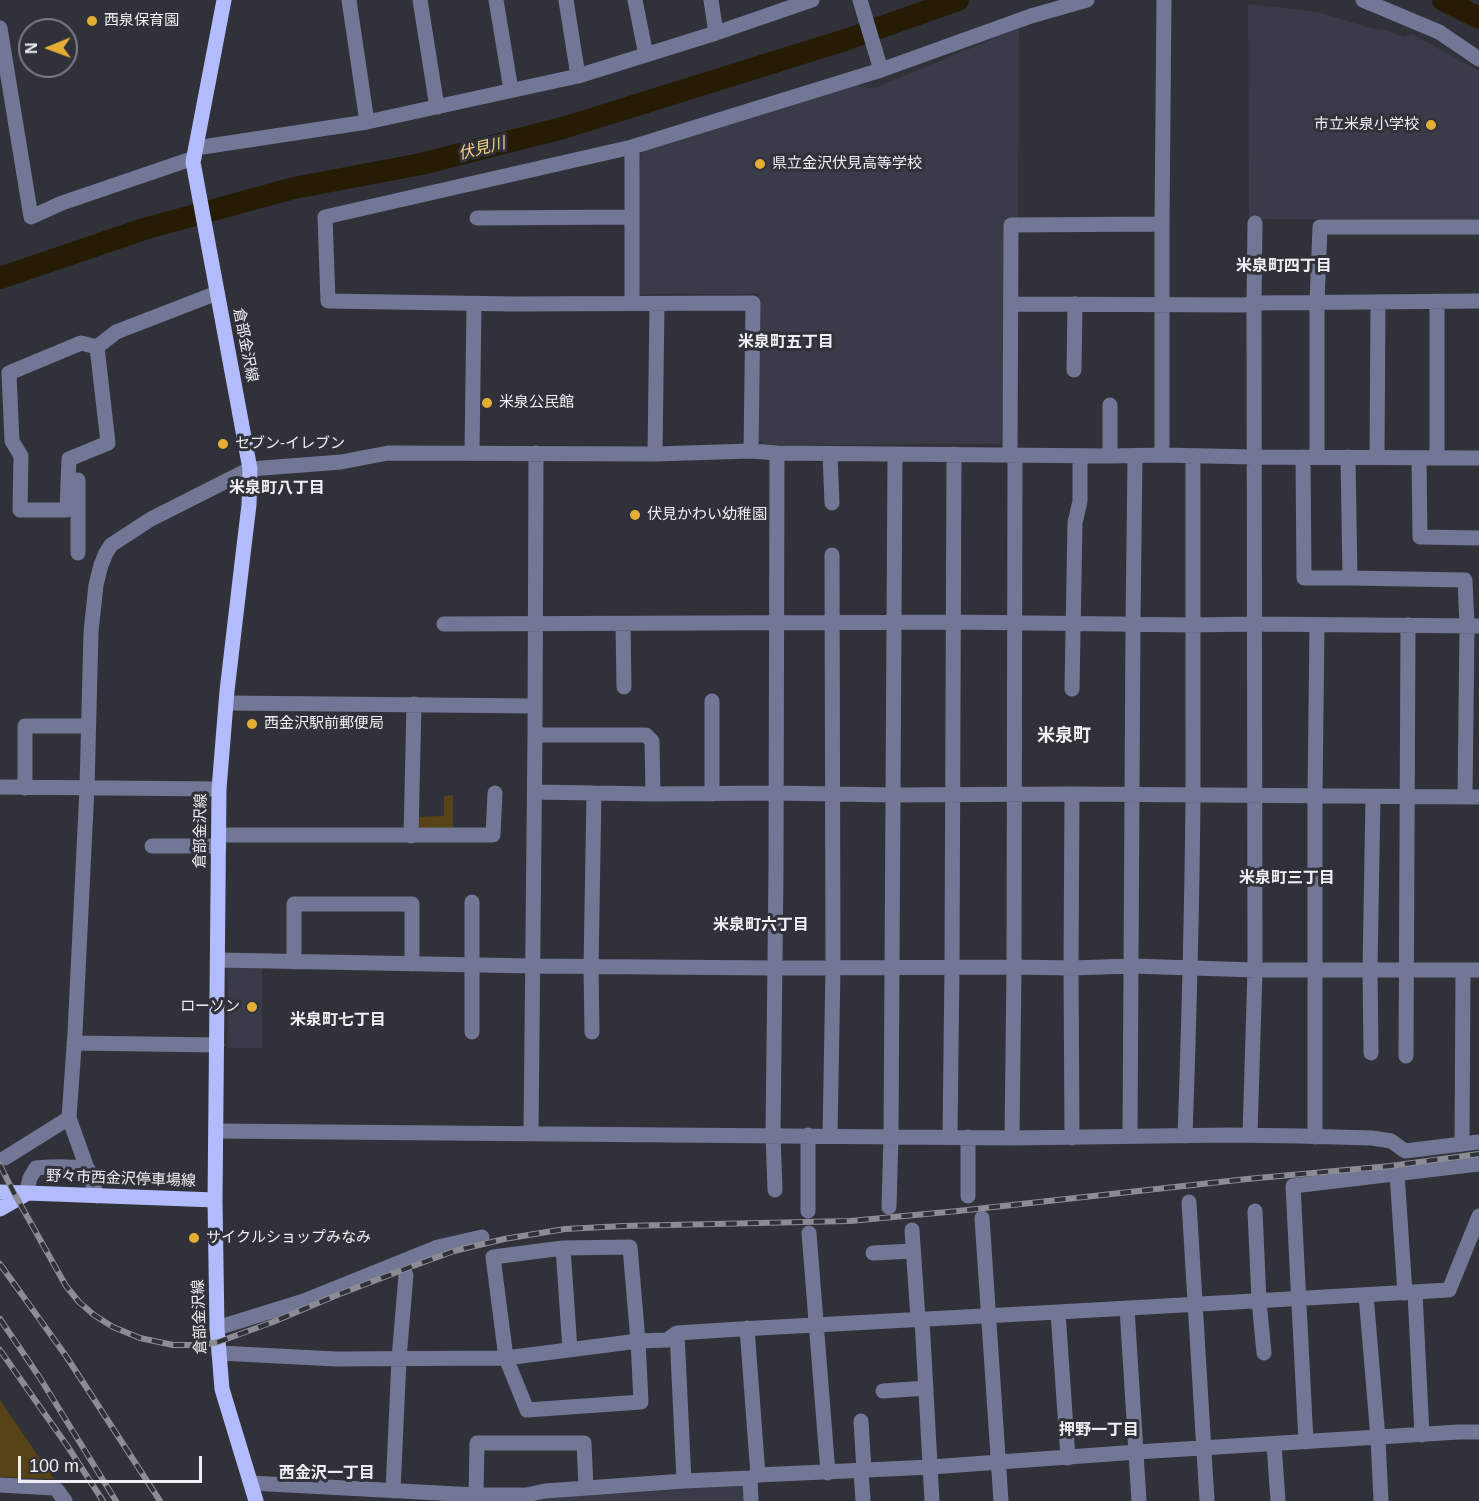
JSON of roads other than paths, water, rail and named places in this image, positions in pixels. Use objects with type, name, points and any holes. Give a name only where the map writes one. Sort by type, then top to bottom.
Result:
[{"type":"main road","points":[[194,156],[224,0]]},
{"type":"main road","name":"倉部金沢線","points":[[194,156],[250,469],[249,505],[226,703],[219,789],[215,1200],[217,1328],[222,1389],[256,1501]]},
{"type":"main road","name":"野々市西金沢停車場線","points":[[0,1192],[215,1200]]},
{"type":"main road","name":"野々市西金沢停車場線","points":[[0,1209],[26,1194]]},
{"type":"street","points":[[349,0],[367,122]]},
{"type":"street","points":[[420,0],[437,107]]},
{"type":"street","points":[[496,0],[511,90]]},
{"type":"street","points":[[566,0],[578,76]]},
{"type":"street","points":[[635,0],[646,55]]},
{"type":"street","points":[[711,0],[716,33]]},
{"type":"street","points":[[0,28],[30,217],[62,203],[194,156],[367,122],[578,76],[716,33],[783,5],[812,0]]},
{"type":"street","points":[[860,0],[880,66]]},
{"type":"street","points":[[751,451],[753,303],[328,302],[325,217],[632,147],[1031,16],[1087,0]]},
{"type":"street","points":[[1162,455],[1164,0]]},
{"type":"street","points":[[1363,0],[1439,32],[1479,59]]},
{"type":"street","points":[[632,147],[632,303]]},
{"type":"street","points":[[477,218],[632,217]]},
{"type":"street","points":[[1250,1135],[1255,970],[1255,223]]},
{"type":"street","points":[[1012,1138],[1015,622],[1011,225],[1162,224]]},
{"type":"street","points":[[535,792],[1472,797],[1473,626],[1465,580],[1304,578],[1320,227],[1479,227]]},
{"type":"street","points":[[97,347],[116,332],[217,293]]},
{"type":"street","points":[[1011,304],[1244,305],[1254,303],[1479,301]]},
{"type":"street","points":[[1377,458],[1378,302]]},
{"type":"street","points":[[1437,302],[1437,458]]},
{"type":"street","points":[[472,453],[474,304]]},
{"type":"street","points":[[655,454],[657,304]]},
{"type":"street","points":[[1074,370],[1075,304]]},
{"type":"street","points":[[69,459],[67,510],[20,510],[21,456],[12,441],[9,374],[81,343],[97,347]]},
{"type":"street","points":[[69,459],[108,443],[97,347]]},
{"type":"street","points":[[1110,405],[1110,456]]},
{"type":"street","points":[[97,1196],[69,1118],[87,788],[93,607],[101,565],[111,545],[151,519],[250,469],[341,462],[388,453],[655,454],[751,451],[830,454],[1479,458]]},
{"type":"street","points":[[531,1133],[536,453]]},
{"type":"street","points":[[775,1190],[773,1135],[777,453]]},
{"type":"street","points":[[830,454],[832,503]]},
{"type":"street","points":[[889,1207],[895,454]]},
{"type":"street","points":[[950,1137],[954,454]]},
{"type":"street","points":[[1072,689],[1075,523],[1080,501],[1080,456]]},
{"type":"street","points":[[1130,1136],[1135,456]]},
{"type":"street","points":[[1185,1136],[1191,968],[1193,456]]},
{"type":"street","points":[[1348,457],[1350,578]]},
{"type":"street","points":[[1419,458],[1420,537],[1479,538]]},
{"type":"street","points":[[69,459],[78,472],[78,552]]},
{"type":"street","points":[[830,1136],[833,968],[832,555]]},
{"type":"street","points":[[444,624],[1015,622],[1473,626]]},
{"type":"street","points":[[623,624],[624,687]]},
{"type":"street","points":[[1315,1137],[1317,625]]},
{"type":"street","points":[[1406,1056],[1408,626]]},
{"type":"street","points":[[712,701],[712,794]]},
{"type":"street","points":[[226,703],[535,706]]},
{"type":"street","points":[[411,836],[414,704]]},
{"type":"street","points":[[25,788],[25,726],[88,726]]},
{"type":"street","points":[[535,735],[646,735],[652,741],[653,794]]},
{"type":"street","points":[[0,787],[219,789]]},
{"type":"street","points":[[152,846],[219,840],[493,835],[495,793]]},
{"type":"street","points":[[592,1032],[594,793]]},
{"type":"street","points":[[1072,794],[1072,1138]]},
{"type":"street","points":[[1371,1053],[1373,797]]},
{"type":"street","points":[[472,902],[472,1032]]},
{"type":"street","points":[[294,962],[294,904],[412,904],[412,964]]},
{"type":"street","points":[[218,960],[591,967],[1071,968],[1132,966],[1255,970],[1479,970]]},
{"type":"street","points":[[1462,1144],[1463,970]]},
{"type":"street","points":[[74,1043],[217,1045]]},
{"type":"street","points":[[5,1158],[69,1118]]},
{"type":"street","points":[[216,1131],[1012,1138],[1250,1135],[1372,1138],[1391,1141],[1405,1150],[1479,1142]]},
{"type":"street","points":[[808,1135],[808,1211]]},
{"type":"street","points":[[968,1137],[968,1196]]},
{"type":"street","points":[[1306,1442],[1293,1186],[1479,1164]]},
{"type":"street","points":[[26,1194],[30,1178],[36,1168],[51,1166],[88,1169]]},
{"type":"street","points":[[1397,1174],[1422,1435]]},
{"type":"street","points":[[1189,1202],[1207,1501]]},
{"type":"street","points":[[1255,1211],[1264,1353]]},
{"type":"street","points":[[219,1353],[336,1359],[506,1358],[638,1341],[668,1340],[677,1333],[1449,1290],[1479,1216]]},
{"type":"street","points":[[982,1218],[1001,1501]]},
{"type":"street","points":[[912,1230],[926,1388],[932,1501]]},
{"type":"street","points":[[809,1233],[828,1473]]},
{"type":"street","points":[[217,1328],[304,1301],[438,1247],[482,1237]]},
{"type":"street","points":[[630,1246],[641,1402],[527,1410],[506,1358],[494,1257],[563,1248],[630,1246]]},
{"type":"street","points":[[563,1248],[570,1350]]},
{"type":"street","points":[[873,1253],[913,1251]]},
{"type":"street","points":[[393,1491],[399,1359],[406,1275]]},
{"type":"street","points":[[1366,1295],[1382,1501]]},
{"type":"street","points":[[1127,1308],[1139,1501]]},
{"type":"street","points":[[1058,1312],[1068,1458]]},
{"type":"street","points":[[747,1328],[754,1477],[751,1501]]},
{"type":"street","points":[[677,1333],[684,1481]]},
{"type":"street","points":[[883,1391],[926,1388]]},
{"type":"street","points":[[861,1421],[863,1501]]},
{"type":"street","points":[[251,1484],[476,1495],[526,1495],[586,1487],[1479,1432]]},
{"type":"street","points":[[476,1495],[477,1443],[584,1443],[586,1487]]},
{"type":"street","points":[[1274,1444],[1278,1501]]},
{"type":"street","points":[[0,1485],[54,1488],[66,1501]]},
{"type":"waterway","name":"伏見川","points":[[0,278],[144,229],[294,188],[421,164],[563,128],[845,40],[958,0]]},
{"type":"waterway","points":[[1443,0],[1479,18]]},
{"type":"railway","points":[[0,1165],[66,1286],[79,1302],[113,1327],[140,1338],[173,1345],[202,1345],[218,1342],[273,1322],[454,1251],[504,1239],[565,1229],[850,1221],[1390,1166],[1479,1154]]},
{"type":"railway","points":[[0,1264],[66,1356],[160,1501]]},
{"type":"railway","points":[[0,1319],[40,1378],[116,1501]]},
{"type":"railway","points":[[0,1350],[103,1501]]},
{"type":"place","name":"西泉保育園","points":[[92,21]]},
{"type":"place","name":"市立米泉小学校","points":[[1431,125]]},
{"type":"place","name":"県立金沢伏見高等学校","points":[[760,164]]},
{"type":"place","name":"米泉公民館","points":[[487,403]]},
{"type":"place","name":"セブン-イレブン","points":[[223,444]]},
{"type":"place","name":"伏見かわい幼稚園","points":[[635,515]]},
{"type":"place","name":"西金沢駅前郵便局","points":[[252,724]]},
{"type":"place","name":"ローソン","points":[[252,1007]]},
{"type":"place","name":"サイクルショップみなみ","points":[[194,1238]]},
{"type":"district","name":"米泉町四丁目","points":[[1284,267]]},
{"type":"district","name":"米泉町五丁目","points":[[786,343]]},
{"type":"district","name":"米泉町八丁目","points":[[277,489]]},
{"type":"district","name":"米泉町","points":[[1064,736]]},
{"type":"district","name":"米泉町三丁目","points":[[1287,879]]},
{"type":"district","name":"米泉町六丁目","points":[[761,926]]},
{"type":"district","name":"米泉町七丁目","points":[[338,1021]]},
{"type":"district","name":"押野一丁目","points":[[1099,1431]]},
{"type":"district","name":"西金沢一丁目","points":[[327,1474]]}]
